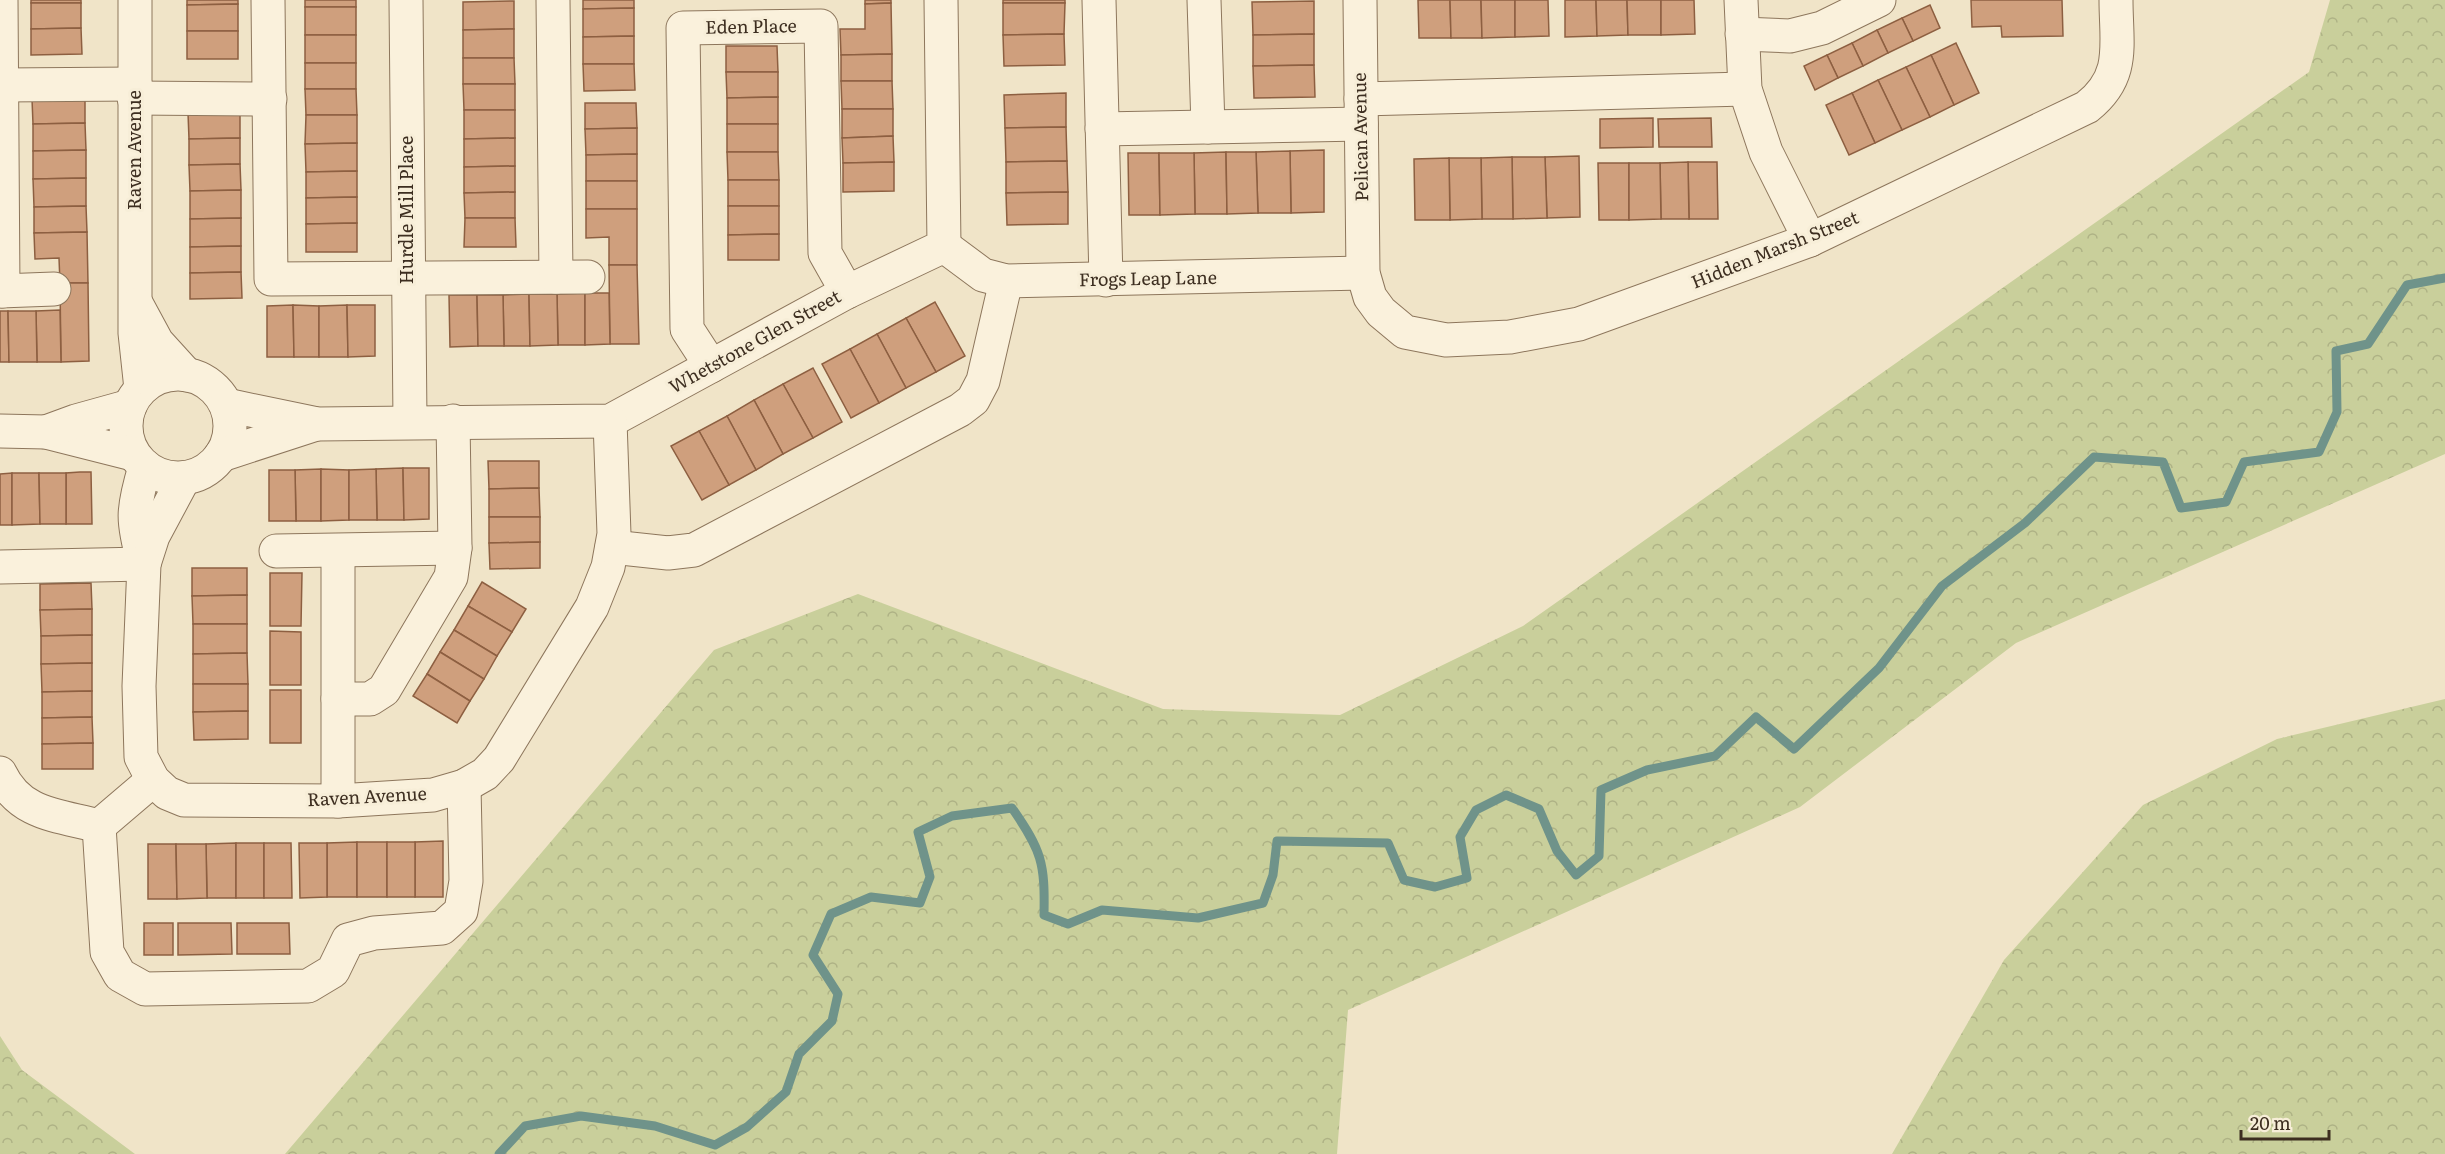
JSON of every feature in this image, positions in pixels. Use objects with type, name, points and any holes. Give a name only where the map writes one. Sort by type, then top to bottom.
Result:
[{"type":"street","points":[[1,0],[2,291],[54,289]]},
{"type":"street","name":"Raven Avenue","points":[[135,0],[135,398]]},
{"type":"street","points":[[268,0],[271,279],[588,277]]},
{"type":"street","name":"Hurdle Mill Place","points":[[406,0],[410,421]]},
{"type":"street","points":[[553,0],[556,277]]},
{"type":"street","points":[[941,0],[944,246]]},
{"type":"street","points":[[1099,0],[1106,280]]},
{"type":"street","points":[[1204,0],[1208,127]]},
{"type":"street","name":"Pelican Avenue","points":[[1360,0],[1363,273]]},
{"type":"street","points":[[1741,0],[1745,89],[1766,152],[1810,240]]},
{"type":"street","points":[[1742,34],[1790,36],[1822,28],[1879,0]]},
{"type":"street","name":"Hidden Marsh Street","points":[[1363,273],[1370,297],[1381,312],[1405,332],[1446,340],[1510,337],[1579,324],[1810,240],[2087,107],[2110,84],[2114,70],[2116,0]]},
{"type":"street","name":"Eden Place","points":[[711,366],[687,329],[683,28],[821,26],[825,253],[847,292]]},
{"type":"street","points":[[2,85],[270,99]]},
{"type":"street","points":[[1102,129],[1208,127],[1361,112],[1745,89]]},
{"type":"street","name":"Frogs Leap Lane","points":[[944,246],[983,275],[1006,281],[1363,273]]},
{"type":"street","name":"Whetstone Glen Street","points":[[226,405],[317,424],[410,421],[610,421],[847,292],[944,246]]},
{"type":"street","points":[[612,547],[668,553],[694,550],[960,410],[973,400],[983,381],[1006,281]]},
{"type":"street","name":"Raven Avenue","points":[[135,301],[158,342],[187,375]]},
{"type":"street","points":[[0,431],[46,432],[139,461],[170,478],[184,478],[199,474],[221,455],[228,440],[230,422],[226,405],[217,391],[203,380],[187,375],[170,374],[154,379],[135,398],[46,432]]},
{"type":"street","points":[[135,398],[126,422],[127,439],[139,461],[133,526],[144,564]]},
{"type":"street","points":[[338,699],[370,699],[384,690],[451,577],[456,548],[453,421]]},
{"type":"street","name":"Raven Avenue","points":[[153,780],[167,793],[184,800],[338,801],[433,795],[464,786],[485,774],[499,759],[592,607],[608,567],[614,534],[610,421]]},
{"type":"street","name":"Whetstone Glen Street","points":[[221,455],[317,424]]},
{"type":"street","points":[[99,826],[153,780],[141,757],[139,686],[144,564],[153,536],[184,478]]},
{"type":"street","points":[[276,551],[456,548]]},
{"type":"street","points":[[338,551],[338,801]]},
{"type":"street","points":[[0,567],[144,564]]},
{"type":"street","points":[[0,773],[9,792],[29,807],[99,826]]},
{"type":"street","points":[[99,826],[107,952],[120,975],[145,989],[308,986],[333,971],[348,940],[374,933],[442,928],[460,911],[466,881],[464,786]]},
{"type":"green space","points":[[2330,0],[2445,0],[2445,454],[2016,643],[1800,807],[1348,1010],[1337,1154],[285,1154],[714,650],[858,594],[1163,709],[1340,715],[1523,626],[2309,72]]},
{"type":"green space","points":[[2445,699],[2445,1154],[1892,1154],[2004,960],[2143,805],[2277,739]]},
{"type":"green space","points":[[0,1036],[22,1070],[135,1154],[0,1154]]},
{"type":"building","points":[[31,0],[81,0],[81,3],[31,3]]},
{"type":"building","points":[[187,0],[238,0],[238,4],[187,5]]},
{"type":"building","points":[[305,0],[356,0],[356,7],[305,7]]},
{"type":"building","points":[[583,0],[634,0],[634,8],[583,9]]},
{"type":"building","points":[[865,0],[891,0],[891,3],[865,4]]},
{"type":"building","points":[[1003,0],[1065,0],[1065,3],[1003,3]]},
{"type":"building","points":[[1418,0],[1450,0],[1451,38],[1419,38]]},
{"type":"building","points":[[1450,0],[1481,0],[1482,38],[1451,38]]},
{"type":"building","points":[[1481,0],[1515,0],[1515,37],[1482,38]]},
{"type":"building","points":[[1515,0],[1548,0],[1549,36],[1515,37]]},
{"type":"building","points":[[1565,0],[1596,0],[1597,36],[1565,37]]},
{"type":"building","points":[[1596,0],[1627,0],[1628,35],[1597,36]]},
{"type":"building","points":[[1627,0],[1661,0],[1661,35],[1628,35]]},
{"type":"building","points":[[1661,0],[1694,0],[1695,34],[1661,35]]},
{"type":"building","points":[[1971,0],[2062,0],[2063,36],[2002,37],[2001,26],[1972,27]]},
{"type":"building","points":[[514,1],[514,29],[463,30],[463,2]]},
{"type":"building","points":[[1314,1],[1314,34],[1253,35],[1252,2]]},
{"type":"building","points":[[31,3],[81,3],[81,28],[31,29]]},
{"type":"building","points":[[891,3],[892,54],[841,55],[840,29],[865,29],[865,4]]},
{"type":"building","points":[[1003,3],[1065,3],[1064,34],[1003,35]]},
{"type":"building","points":[[238,4],[238,31],[187,31],[187,5]]},
{"type":"building","points":[[1930,5],[1940,28],[1913,41],[1902,18]]},
{"type":"building","points":[[305,7],[356,7],[356,35],[305,35]]},
{"type":"building","points":[[634,8],[634,36],[583,37],[583,9]]},
{"type":"building","points":[[1902,18],[1913,41],[1888,53],[1877,30]]},
{"type":"building","points":[[81,28],[82,54],[31,55],[31,29]]},
{"type":"building","points":[[514,29],[514,58],[463,58],[463,30]]},
{"type":"building","points":[[1877,30],[1888,53],[1863,66],[1852,43]]},
{"type":"building","points":[[187,31],[238,31],[238,59],[187,59]]},
{"type":"building","points":[[1064,34],[1065,65],[1004,66],[1003,35]]},
{"type":"building","points":[[1314,34],[1314,65],[1253,66],[1253,35]]},
{"type":"building","points":[[305,35],[356,35],[356,63],[305,63]]},
{"type":"building","points":[[634,36],[634,64],[583,64],[583,37]]},
{"type":"building","points":[[1852,43],[1863,66],[1838,78],[1827,55]]},
{"type":"building","points":[[1956,43],[1979,93],[1954,105],[1931,55]]},
{"type":"building","points":[[726,46],[777,46],[778,72],[726,72]]},
{"type":"building","points":[[892,54],[892,81],[841,81],[841,55]]},
{"type":"building","points":[[1827,55],[1838,78],[1815,90],[1804,66]]},
{"type":"building","points":[[1931,55],[1954,105],[1930,117],[1906,67]]},
{"type":"building","points":[[463,58],[514,58],[515,84],[463,84]]},
{"type":"building","points":[[305,63],[356,63],[356,89],[305,89]]},
{"type":"building","points":[[583,64],[634,64],[635,90],[584,91]]},
{"type":"building","points":[[1314,65],[1315,97],[1254,98],[1253,66]]},
{"type":"building","points":[[1906,67],[1930,117],[1902,130],[1878,80]]},
{"type":"building","points":[[726,72],[778,72],[778,97],[727,98]]},
{"type":"building","points":[[1878,80],[1902,130],[1875,143],[1852,93]]},
{"type":"building","points":[[841,81],[892,81],[893,109],[842,109]]},
{"type":"building","points":[[463,84],[515,84],[515,110],[464,110]]},
{"type":"building","points":[[305,89],[356,89],[357,115],[306,115]]},
{"type":"building","points":[[1066,93],[1066,127],[1005,128],[1004,95]]},
{"type":"building","points":[[1852,93],[1875,143],[1849,155],[1826,105]]},
{"type":"building","points":[[778,97],[778,124],[727,124],[727,98]]},
{"type":"building","points":[[85,98],[85,123],[33,124],[32,99]]},
{"type":"building","points":[[585,103],[636,103],[637,128],[585,129]]},
{"type":"building","points":[[842,109],[893,109],[893,136],[842,138]]},
{"type":"building","points":[[464,110],[515,110],[515,138],[464,139]]},
{"type":"building","points":[[240,112],[240,138],[189,139],[188,113]]},
{"type":"building","points":[[306,115],[357,115],[357,143],[305,144]]},
{"type":"building","points":[[1653,118],[1653,147],[1600,148],[1600,119]]},
{"type":"building","points":[[1711,118],[1712,147],[1659,147],[1658,119]]},
{"type":"building","points":[[85,123],[86,150],[33,151],[33,124]]},
{"type":"building","points":[[727,124],[778,124],[778,152],[727,152]]},
{"type":"building","points":[[1066,127],[1067,161],[1006,162],[1005,128]]},
{"type":"building","points":[[637,128],[637,154],[586,155],[585,129]]},
{"type":"building","points":[[893,136],[894,162],[843,163],[842,138]]},
{"type":"building","points":[[240,138],[240,164],[189,165],[189,139]]},
{"type":"building","points":[[515,138],[515,166],[464,167],[464,139]]},
{"type":"building","points":[[357,143],[357,171],[306,172],[305,144]]},
{"type":"building","points":[[86,150],[86,178],[33,179],[33,151]]},
{"type":"building","points":[[1324,150],[1324,212],[1291,213],[1290,151]]},
{"type":"building","points":[[1290,151],[1291,213],[1258,213],[1256,152]]},
{"type":"building","points":[[727,152],[778,152],[779,180],[728,180]]},
{"type":"building","points":[[1226,152],[1227,214],[1195,214],[1194,153]]},
{"type":"building","points":[[1226,152],[1256,152],[1258,213],[1227,214]]},
{"type":"building","points":[[1128,153],[1159,153],[1160,215],[1129,215]]},
{"type":"building","points":[[1159,153],[1194,153],[1195,214],[1160,215]]},
{"type":"building","points":[[637,154],[637,181],[586,181],[586,155]]},
{"type":"building","points":[[1579,156],[1580,217],[1547,218],[1545,157]]},
{"type":"building","points":[[1512,157],[1545,157],[1547,218],[1513,219]]},
{"type":"building","points":[[1512,157],[1513,219],[1482,219],[1481,158]]},
{"type":"building","points":[[1449,158],[1481,158],[1482,219],[1450,220]]},
{"type":"building","points":[[1449,158],[1450,220],[1415,220],[1414,159]]},
{"type":"building","points":[[1067,161],[1068,192],[1006,193],[1006,162]]},
{"type":"building","points":[[894,162],[894,191],[843,192],[843,163]]},
{"type":"building","points":[[1688,162],[1717,162],[1718,219],[1689,219]]},
{"type":"building","points":[[1688,162],[1689,219],[1661,219],[1660,163]]},
{"type":"building","points":[[1598,163],[1629,163],[1629,220],[1599,220]]},
{"type":"building","points":[[1629,163],[1660,163],[1661,219],[1629,220]]},
{"type":"building","points":[[240,164],[241,190],[190,191],[189,165]]},
{"type":"building","points":[[515,166],[515,192],[464,193],[464,167]]},
{"type":"building","points":[[357,171],[357,197],[306,198],[306,172]]},
{"type":"building","points":[[86,178],[86,206],[34,207],[33,179]]},
{"type":"building","points":[[728,180],[779,180],[779,206],[728,206]]},
{"type":"building","points":[[586,181],[637,181],[637,209],[586,209]]},
{"type":"building","points":[[241,190],[241,218],[190,219],[190,191]]},
{"type":"building","points":[[515,192],[515,218],[465,218],[464,193]]},
{"type":"building","points":[[1068,192],[1068,224],[1007,225],[1006,193]]},
{"type":"building","points":[[357,197],[357,223],[306,224],[306,198]]},
{"type":"building","points":[[86,206],[87,232],[34,233],[34,207]]},
{"type":"building","points":[[728,206],[779,206],[779,234],[728,235]]},
{"type":"building","points":[[586,209],[637,209],[637,265],[609,265],[609,237],[586,238]]},
{"type":"building","points":[[241,218],[241,246],[190,247],[190,219]]},
{"type":"building","points":[[465,218],[515,218],[516,247],[464,247]]},
{"type":"building","points":[[357,223],[357,252],[306,252],[306,224]]},
{"type":"building","points":[[87,232],[88,283],[60,283],[59,258],[35,259],[34,233]]},
{"type":"building","points":[[779,234],[779,260],[728,260],[728,235]]},
{"type":"building","points":[[241,246],[241,272],[190,273],[190,247]]},
{"type":"building","points":[[609,265],[637,265],[639,344],[610,344]]},
{"type":"building","points":[[241,272],[242,298],[190,299],[190,273]]},
{"type":"building","points":[[60,283],[88,283],[89,361],[61,362]]},
{"type":"building","points":[[585,293],[585,345],[558,345],[557,294]]},
{"type":"building","points":[[585,293],[609,293],[610,344],[585,345]]},
{"type":"building","points":[[529,294],[530,346],[504,346],[503,295]]},
{"type":"building","points":[[529,294],[557,294],[558,345],[530,346]]},
{"type":"building","points":[[449,295],[477,295],[478,346],[450,347]]},
{"type":"building","points":[[477,295],[503,295],[504,346],[478,346]]},
{"type":"building","points":[[935,302],[965,356],[936,372],[906,318]]},
{"type":"building","points":[[293,305],[294,357],[267,357],[267,306]]},
{"type":"building","points":[[293,305],[319,306],[319,357],[294,357]]},
{"type":"building","points":[[347,305],[348,357],[319,357],[319,306]]},
{"type":"building","points":[[347,305],[375,305],[375,356],[348,357]]},
{"type":"building","points":[[60,310],[61,362],[37,362],[36,311]]},
{"type":"building","points":[[0,311],[8,311],[9,362],[0,362]]},
{"type":"building","points":[[8,311],[36,311],[37,362],[9,362]]},
{"type":"building","points":[[906,318],[936,372],[906,388],[877,334]]},
{"type":"building","points":[[877,334],[906,388],[879,403],[850,349]]},
{"type":"building","points":[[850,349],[879,403],[851,418],[822,364]]},
{"type":"building","points":[[813,368],[842,422],[813,438],[783,384]]},
{"type":"building","points":[[783,384],[813,438],[783,454],[754,400]]},
{"type":"building","points":[[754,400],[783,454],[756,470],[727,416]]},
{"type":"building","points":[[727,416],[756,470],[729,485],[699,431]]},
{"type":"building","points":[[699,431],[729,485],[702,500],[671,446]]},
{"type":"building","points":[[488,461],[539,461],[539,488],[489,489]]},
{"type":"building","points":[[403,468],[404,520],[377,520],[376,469]]},
{"type":"building","points":[[403,468],[429,468],[429,519],[404,520]]},
{"type":"building","points":[[321,469],[321,521],[296,521],[295,470]]},
{"type":"building","points":[[321,469],[349,470],[349,520],[321,521]]},
{"type":"building","points":[[376,469],[377,520],[349,520],[349,470]]},
{"type":"building","points":[[269,470],[295,470],[296,521],[269,521]]},
{"type":"building","points":[[91,472],[92,524],[66,524],[66,473]]},
{"type":"building","points":[[12,473],[12,525],[0,525],[0,474]]},
{"type":"building","points":[[12,473],[39,473],[40,524],[12,525]]},
{"type":"building","points":[[39,473],[66,473],[66,524],[40,524]]},
{"type":"building","points":[[539,488],[540,517],[489,517],[489,489]]},
{"type":"building","points":[[489,517],[540,517],[540,542],[489,543]]},
{"type":"building","points":[[540,542],[540,568],[490,569],[489,543]]},
{"type":"building","points":[[192,568],[247,568],[247,595],[192,596]]},
{"type":"building","points":[[270,573],[302,573],[301,626],[270,626]]},
{"type":"building","points":[[482,582],[526,609],[512,632],[468,606]]},
{"type":"building","points":[[91,583],[92,609],[40,610],[40,584]]},
{"type":"building","points":[[247,595],[247,624],[193,624],[192,596]]},
{"type":"building","points":[[468,606],[512,632],[497,656],[454,630]]},
{"type":"building","points":[[92,609],[92,635],[41,636],[40,610]]},
{"type":"building","points":[[193,624],[247,624],[247,653],[193,654]]},
{"type":"building","points":[[454,630],[497,656],[484,679],[440,652]]},
{"type":"building","points":[[270,631],[301,632],[301,685],[270,685]]},
{"type":"building","points":[[92,635],[92,663],[41,664],[41,636]]},
{"type":"building","points":[[440,652],[484,679],[470,701],[427,674]]},
{"type":"building","points":[[247,653],[248,684],[193,684],[193,654]]},
{"type":"building","points":[[92,663],[92,691],[42,692],[41,664]]},
{"type":"building","points":[[427,674],[470,701],[457,723],[413,696]]},
{"type":"building","points":[[193,684],[248,684],[248,711],[193,712]]},
{"type":"building","points":[[270,690],[301,690],[301,743],[270,743]]},
{"type":"building","points":[[92,691],[92,717],[42,718],[42,692]]},
{"type":"building","points":[[248,711],[248,739],[194,740],[193,712]]},
{"type":"building","points":[[92,717],[93,743],[42,744],[42,718]]},
{"type":"building","points":[[93,743],[93,769],[42,769],[42,744]]},
{"type":"building","points":[[443,841],[443,897],[415,897],[415,842]]},
{"type":"building","points":[[357,842],[357,897],[327,897],[327,843]]},
{"type":"building","points":[[357,842],[387,842],[387,897],[357,897]]},
{"type":"building","points":[[387,842],[415,842],[415,897],[387,897]]},
{"type":"building","points":[[236,843],[236,898],[207,898],[206,844]]},
{"type":"building","points":[[236,843],[264,843],[264,898],[236,898]]},
{"type":"building","points":[[264,843],[291,843],[292,898],[264,898]]},
{"type":"building","points":[[299,843],[327,843],[327,897],[300,898]]},
{"type":"building","points":[[148,844],[176,844],[177,899],[148,899]]},
{"type":"building","points":[[176,844],[206,844],[207,898],[177,899]]},
{"type":"building","points":[[144,923],[173,923],[173,955],[144,955]]},
{"type":"building","points":[[178,923],[231,923],[232,954],[178,955]]},
{"type":"building","points":[[237,923],[289,923],[290,954],[237,954]]},
{"type":"waterway","points":[[499,1154],[525,1126],[581,1116],[655,1126],[715,1145],[747,1127],[786,1092],[799,1054],[832,1021],[838,994],[813,955],[831,914],[871,897],[920,903],[930,877],[918,832],[952,816],[1012,808],[1030,836],[1040,858],[1044,882],[1044,915],[1068,924],[1102,910],[1198,918],[1263,903],[1273,875],[1277,841],[1388,843],[1404,880],[1435,887],[1467,878],[1460,837],[1476,810],[1506,795],[1539,809],[1557,851],[1576,875],[1599,856],[1601,790],[1647,770],[1715,756],[1756,717],[1794,749],[1879,668],[1942,586],[2025,523],[2094,457],[2163,462],[2181,508],[2226,502],[2244,462],[2319,452],[2337,412],[2336,351],[2368,344],[2407,285],[2445,278]]}]
